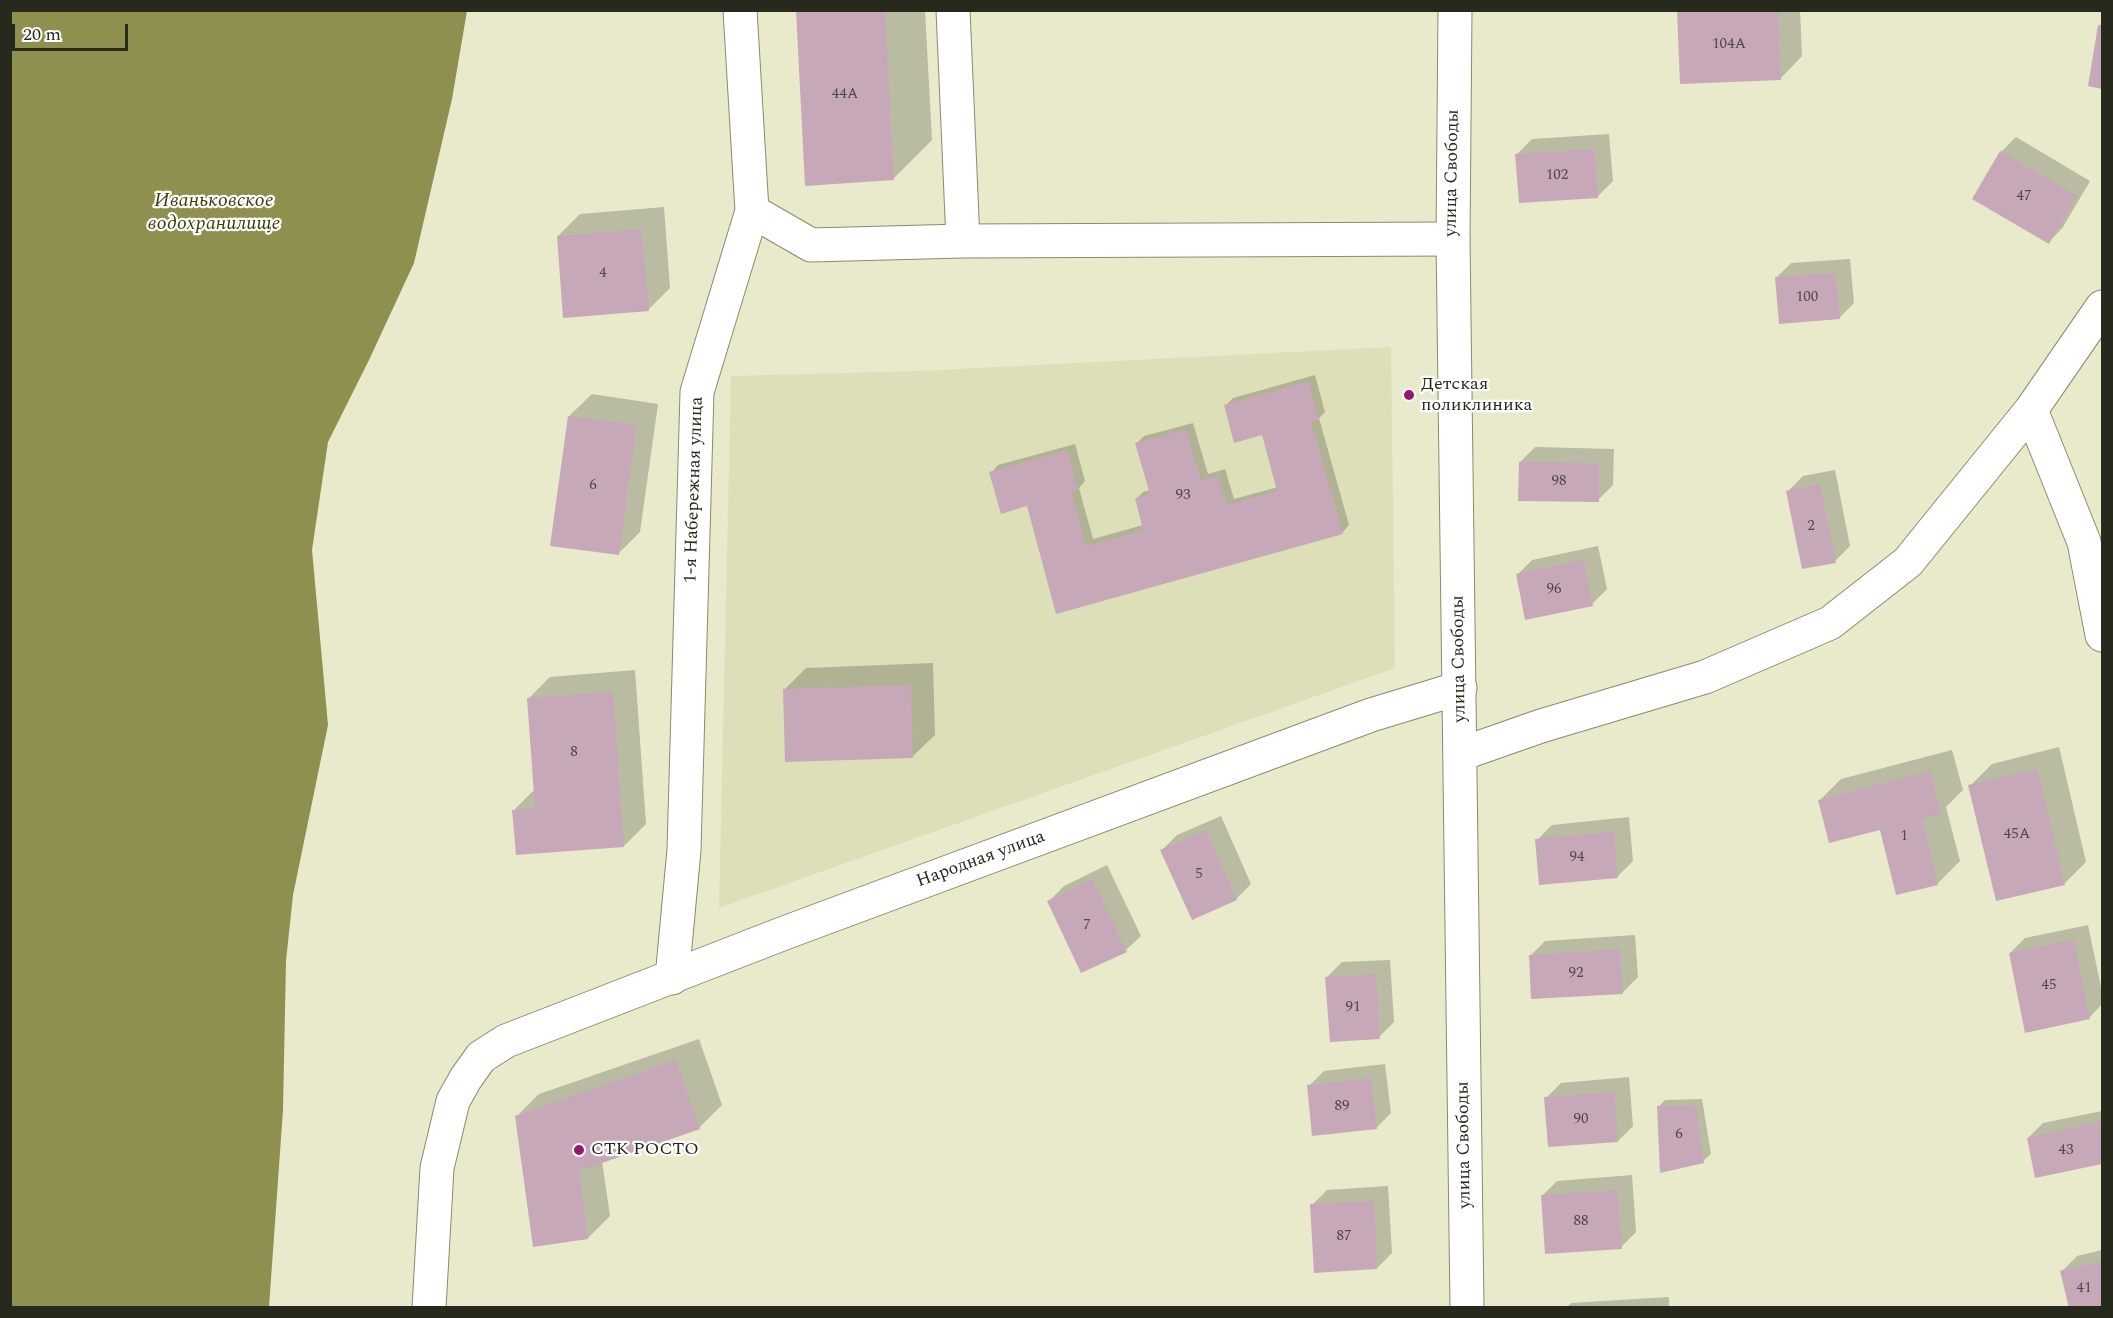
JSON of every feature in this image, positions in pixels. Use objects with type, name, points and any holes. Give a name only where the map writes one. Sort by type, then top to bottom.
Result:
[{"type":"street","name":"1-я Набережная улица","points":[[672,978],[684,850],[697,392],[752,211],[740,10]]},
{"type":"street","points":[[953,10],[963,241]]},
{"type":"street","name":"улица Свободы","points":[[1455,10],[1453,239],[1467,1308]]},
{"type":"street","points":[[752,211],[811,245],[963,241],[1453,239]]},
{"type":"street","points":[[1461,754],[1541,726],[1705,678],[1830,622],[1908,562],[2031,410],[2103,307]]},
{"type":"street","points":[[2031,410],[2084,542],[2103,635]]},
{"type":"street","name":"Народная улица","points":[[429,1308],[437,1168],[453,1101],[480,1057],[506,1041],[787,932],[1371,715],[1460,688]]},
{"type":"shaded area","points":[[1391,347],[1395,668],[719,908],[731,376],[918,371]]},
{"type":"water","name":"Иваньковское водохранилище","points":[[10,11],[467,11],[452,99],[414,263],[328,442],[312,550],[328,725],[293,895],[286,961],[283,1110],[269,1307],[11,1307]]},
{"type":"building","points":[[796,10],[885,10],[894,180],[805,186]]},
{"type":"building","points":[[1677,10],[1778,10],[1781,80],[1680,84]]},
{"type":"building","points":[[2098,25],[2102,26],[2102,89],[2088,86]]},
{"type":"building","points":[[1595,149],[1598,198],[1519,203],[1515,154]]},
{"type":"building","points":[[2000,151],[2077,196],[2049,244],[1972,199]]},
{"type":"building","points":[[642,229],[649,311],[563,318],[557,236]]},
{"type":"building","points":[[1836,273],[1840,319],[1779,324],[1775,277]]},
{"type":"building","points":[[1308,381],[1319,420],[1311,422],[1343,534],[1056,614],[1027,506],[1001,514],[989,472],[1067,450],[1078,490],[1071,492],[1086,546],[1143,530],[1135,498],[1150,494],[1135,443],[1186,429],[1201,481],[1218,475],[1227,505],[1277,491],[1262,435],[1234,443],[1224,405]]},
{"type":"building","points":[[568,416],[637,425],[619,555],[550,546]]},
{"type":"building","points":[[1519,462],[1599,463],[1599,502],[1518,501]]},
{"type":"building","points":[[1820,484],[1836,563],[1802,569],[1786,491]]},
{"type":"building","points":[[1584,560],[1593,606],[1525,620],[1516,574]]},
{"type":"building","points":[[911,685],[913,758],[785,762],[783,689]]},
{"type":"building","points":[[613,692],[624,847],[516,855],[512,810],[535,808],[527,698]]},
{"type":"building","points":[[2037,769],[2065,885],[1996,901],[1968,785]]},
{"type":"building","points":[[1930,771],[1941,813],[1922,819],[1938,885],[1896,895],[1880,830],[1829,843],[1818,800]]},
{"type":"building","points":[[1206,830],[1237,900],[1192,920],[1160,850]]},
{"type":"building","points":[[1614,832],[1618,878],[1539,885],[1535,839]]},
{"type":"building","points":[[1092,879],[1127,952],[1081,973],[1047,901]]},
{"type":"building","points":[[2074,939],[2090,1019],[2025,1033],[2009,953]]},
{"type":"building","points":[[1620,949],[1623,994],[1531,999],[1529,955]]},
{"type":"building","points":[[1376,974],[1380,1039],[1330,1042],[1325,977]]},
{"type":"building","name":"СТК РОСТО","points":[[676,1060],[700,1129],[579,1171],[588,1239],[533,1247],[515,1116]]},
{"type":"building","points":[[1371,1078],[1377,1129],[1312,1136],[1307,1085]]},
{"type":"building","points":[[1614,1092],[1618,1142],[1548,1147],[1544,1097]]},
{"type":"building","points":[[1696,1105],[1704,1163],[1660,1173],[1657,1106]]},
{"type":"building","points":[[2102,1121],[2102,1164],[2035,1178],[2027,1138]]},
{"type":"building","points":[[1618,1190],[1622,1249],[1545,1254],[1541,1195]]},
{"type":"building","points":[[1374,1201],[1377,1269],[1314,1273],[1310,1204]]},
{"type":"building","points":[[2102,1261],[2102,1308],[2069,1308],[2060,1271]]},
{"type":"place","name":"Детская поликлиника","points":[[1409,395]]},
{"type":"place","name":"СТК РОСТО","points":[[579,1150]]}]
